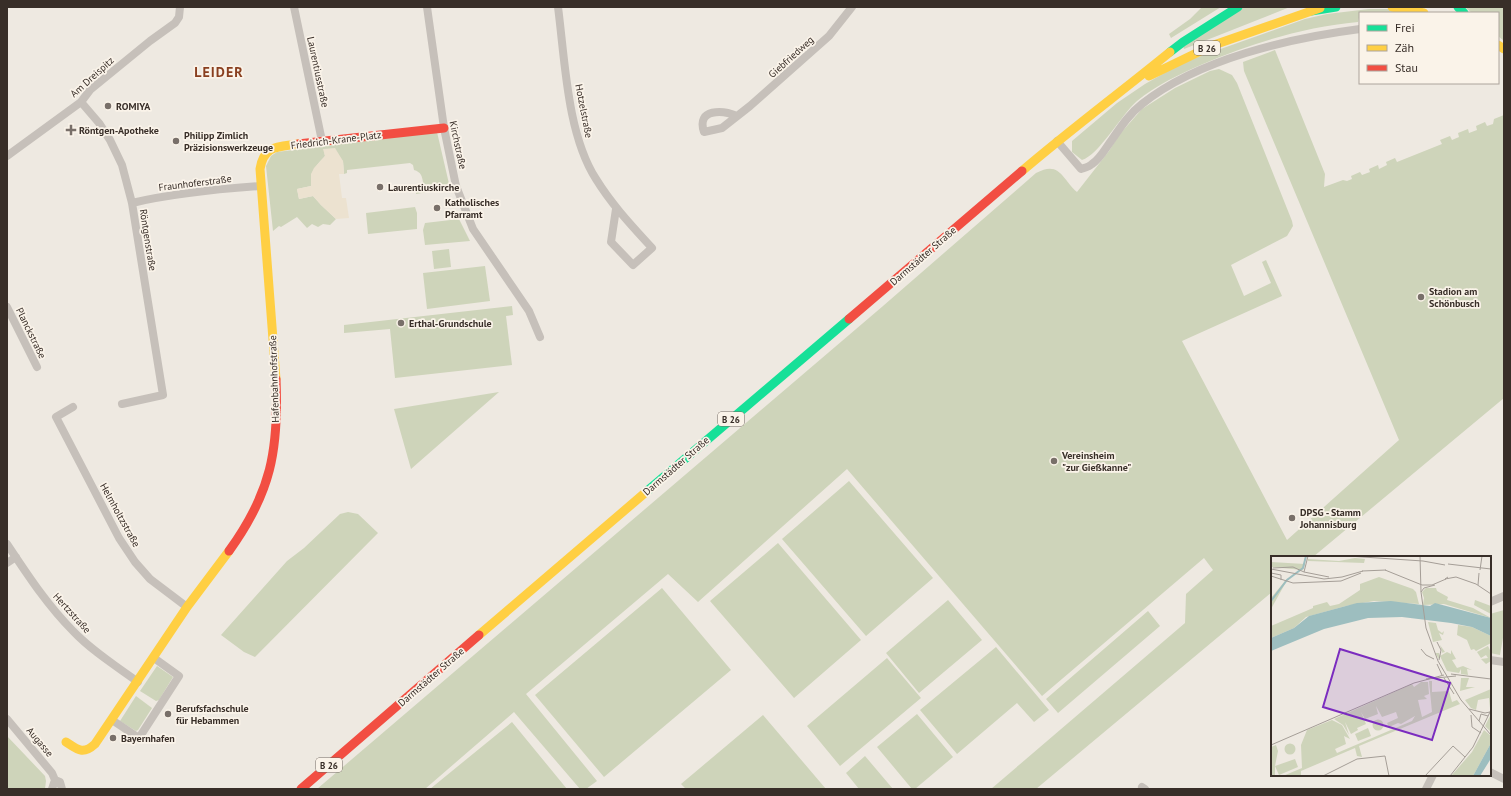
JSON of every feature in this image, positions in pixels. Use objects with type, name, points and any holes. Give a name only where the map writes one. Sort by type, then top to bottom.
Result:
[{"type":"main road","name":"Darmstädter Straße","points":[[301,789],[534,587],[1057,141],[1184,42],[1238,7]]},
{"type":"main road","name":"Darmstädter Straße","points":[[1110,101],[1160,70],[1212,46],[1322,7]]},
{"type":"main road","points":[[1311,11],[1336,7]]},
{"type":"main road","points":[[1392,7],[1419,12]]},
{"type":"main road","name":"Friedrich-Krane-Platz","points":[[261,186],[260,169],[264,153],[276,147],[322,140],[444,128]]},
{"type":"main road","name":"Hafenbahnhofstraße","points":[[66,742],[78,750],[84,751],[88,750],[95,744],[187,607],[237,538],[254,512],[263,491],[270,471],[277,422],[276,383],[261,186]]},
{"type":"street","name":"Am Dreispitz","points":[[7,156],[81,102],[90,90],[175,23],[179,17],[180,7]]},
{"type":"street","name":"Laurentiusstraße","points":[[294,7],[322,140]]},
{"type":"street","name":"Kirchstraße","points":[[427,7],[444,128],[456,186],[473,229],[529,311],[540,337]]},
{"type":"street","name":"Hotzelstraße","points":[[558,7],[574,125],[583,153],[595,178],[616,209],[652,248],[633,265],[611,242],[616,209]]},
{"type":"street","name":"Giebfriedweg","points":[[737,116],[829,36],[852,7]]},
{"type":"street","points":[[1057,141],[1081,169],[1092,165],[1102,155],[1127,119],[1142,104],[1163,89],[1184,77],[1233,57],[1287,42],[1330,32],[1359,29]]},
{"type":"street","name":"Röntgenstraße","points":[[81,102],[110,140],[122,165],[132,203],[163,394],[122,404]]},
{"type":"street","name":"Fraunhoferstraße","points":[[132,203],[164,196],[221,188],[261,186]]},
{"type":"street","name":"Planckstraße","points":[[7,307],[37,367]]},
{"type":"street","name":"Helmholtzstraße","points":[[73,407],[56,417],[119,538],[135,562],[150,579],[187,607]]},
{"type":"street","name":"Hertzstraße","points":[[7,544],[50,605],[73,632],[95,651],[138,682]]},
{"type":"street","points":[[7,563],[16,557]]},
{"type":"street","points":[[1491,602],[1504,596]]},
{"type":"street","points":[[112,720],[139,738],[179,676],[154,658]]},
{"type":"street","points":[[1491,660],[1504,662]]},
{"type":"street","name":"Augasse","points":[[7,719],[52,773],[55,780],[60,782],[62,789]]},
{"type":"street","points":[[1491,772],[1504,779]]},
{"type":"street","points":[[1426,789],[1432,776]]},
{"type":"street","points":[[52,789],[55,780]]},
{"type":"green space","points":[[1202,7],[1221,7],[1171,38],[1169,34],[1190,19]]},
{"type":"green space","points":[[1242,7],[1290,7],[1184,49],[1183,46]]},
{"type":"green space","points":[[1465,7],[1504,7],[1504,41],[1499,37],[1499,12],[1471,12]]},
{"type":"green space","points":[[1369,9],[1390,9],[1401,12],[1359,12],[1358,22],[1338,24],[1279,37],[1240,49],[1203,64],[1177,76],[1144,95],[1131,107],[1103,143],[1089,157],[1082,160],[1072,152],[1072,141],[1117,103],[1145,84],[1184,62],[1305,19],[1327,14]]},
{"type":"green space","points":[[1275,50],[1325,174],[1324,187],[1343,180],[1347,181],[1352,179],[1351,176],[1360,172],[1362,175],[1370,172],[1369,169],[1378,165],[1379,169],[1387,165],[1386,162],[1395,158],[1397,162],[1442,144],[1440,140],[1450,136],[1452,140],[1459,137],[1458,133],[1468,129],[1469,133],[1477,130],[1476,126],[1485,122],[1487,126],[1493,124],[1494,119],[1504,115],[1504,398],[1314,556],[1271,556],[1271,593],[1036,789],[991,789],[1185,623],[1186,594],[1213,570],[1204,558],[1042,696],[847,469],[698,602],[668,574],[526,694],[597,781],[586,789],[580,789],[514,712],[425,789],[317,789],[883,306],[1036,173],[1050,169],[1056,170],[1077,192],[1109,151],[1119,135],[1142,109],[1175,88],[1210,71],[1219,69],[1232,75],[1237,83],[1293,226],[1287,236],[1231,265],[1244,296],[1271,283],[1262,262],[1266,260],[1282,296],[1182,341],[1287,540],[1399,440],[1244,71],[1243,62]]},
{"type":"green space","points":[[437,132],[450,188],[416,194],[416,190],[423,180],[421,174],[414,170],[413,165],[410,163],[347,170],[347,173],[344,174],[343,161],[324,150],[325,156],[314,170],[311,186],[297,189],[299,199],[313,196],[336,219],[330,225],[323,224],[318,227],[312,224],[307,228],[297,217],[281,227],[279,226],[273,231],[266,166],[271,156],[277,152]]},
{"type":"green space","points":[[415,207],[417,213],[417,229],[368,234],[366,213]]},
{"type":"green space","points":[[459,219],[470,241],[425,245],[423,230],[425,223]]},
{"type":"green space","points":[[449,249],[451,267],[434,269],[432,251]]},
{"type":"green space","points":[[485,266],[490,301],[427,309],[423,273]]},
{"type":"green space","points":[[512,306],[513,315],[506,316],[512,365],[395,378],[390,329],[344,333],[344,325]]},
{"type":"green space","points":[[499,392],[411,469],[394,409]]},
{"type":"green space","points":[[849,481],[933,578],[866,636],[782,539]]},
{"type":"green space","points":[[348,512],[358,514],[378,533],[255,657],[244,652],[221,635],[287,561],[304,548],[340,514]]},
{"type":"green space","points":[[778,543],[861,640],[794,698],[710,601]]},
{"type":"green space","points":[[662,588],[731,670],[604,777],[535,695]]},
{"type":"green space","points":[[948,600],[982,640],[919,693],[886,653]]},
{"type":"green space","points":[[1504,610],[1504,632],[1500,655],[1491,653],[1491,614]]},
{"type":"green space","points":[[1148,611],[1160,626],[1058,713],[1046,699]]},
{"type":"green space","points":[[996,647],[1049,710],[1034,722],[1017,703],[957,754],[920,710]]},
{"type":"green space","points":[[887,658],[921,698],[840,766],[807,726]]},
{"type":"green space","points":[[157,666],[173,677],[159,700],[156,701],[140,691]]},
{"type":"green space","points":[[136,696],[152,708],[136,731],[120,721]]},
{"type":"green space","points":[[917,714],[953,757],[915,789],[912,789],[877,747]]},
{"type":"green space","points":[[763,715],[826,789],[686,789],[681,784]]},
{"type":"green space","points":[[512,722],[567,789],[430,789]]},
{"type":"green space","points":[[7,736],[45,776],[45,789],[7,789]]},
{"type":"green space","points":[[865,756],[893,789],[859,789],[846,773]]},
{"type":"shaded area","points":[[335,148],[343,161],[344,174],[339,174],[342,198],[346,198],[349,218],[336,219],[313,196],[299,199],[297,189],[311,186],[311,174],[314,168],[325,156],[323,149]]},
{"type":"traffic: fast","points":[[1170,52],[1238,7]]},
{"type":"traffic: fast","points":[[1311,11],[1336,7]]},
{"type":"traffic: fast","points":[[1458,7],[1463,12]]},
{"type":"traffic: fast","points":[[646,492],[849,319]]},
{"type":"traffic: slow","points":[[1392,7],[1419,12]]},
{"type":"traffic: slow","points":[[1149,76],[1211,46],[1320,8]]},
{"type":"traffic: slow","points":[[1499,46],[1504,49]]},
{"type":"traffic: slow","points":[[1022,171],[1170,52]]},
{"type":"traffic: slow","points":[[276,379],[260,169],[262,161],[269,151],[278,147],[298,144]]},
{"type":"traffic: slow","points":[[479,635],[646,492]]},
{"type":"traffic: slow","points":[[66,742],[80,750],[87,749],[95,744],[187,607],[229,551]]},
{"type":"traffic: jam","points":[[298,144],[444,128]]},
{"type":"traffic: jam","points":[[849,319],[1022,171]]},
{"type":"traffic: jam","points":[[229,551],[254,510],[263,490],[269,470],[274,449],[276,428],[276,379]]},
{"type":"traffic: jam","points":[[301,789],[479,635]]},
{"type":"place","name":"ROMIYA","points":[[108,106]]},
{"type":"place","name":"Röntgen-Apotheke","points":[[71,130]]},
{"type":"place","name":"Philipp Zimlich Präzisionswerkzeuge","points":[[176,141]]},
{"type":"place","name":"Laurentiuskirche","points":[[380,187]]},
{"type":"place","name":"Katholisches Pfarramt","points":[[437,208]]},
{"type":"place","name":"Stadion am Schönbusch","points":[[1421,297]]},
{"type":"place","name":"Erthal-Grundschule","points":[[401,323]]},
{"type":"place","name":"Vereinsheim \"zur Gießkanne\"","points":[[1054,461]]},
{"type":"place","name":"DPSG - Stamm Johannisburg","points":[[1292,518]]},
{"type":"place","name":"Berufsfachschule für Hebammen","points":[[168,714]]},
{"type":"place","name":"Bayernhafen","points":[[113,738]]},
{"type":"district","name":"LEIDER","points":[[219,72]]}]
